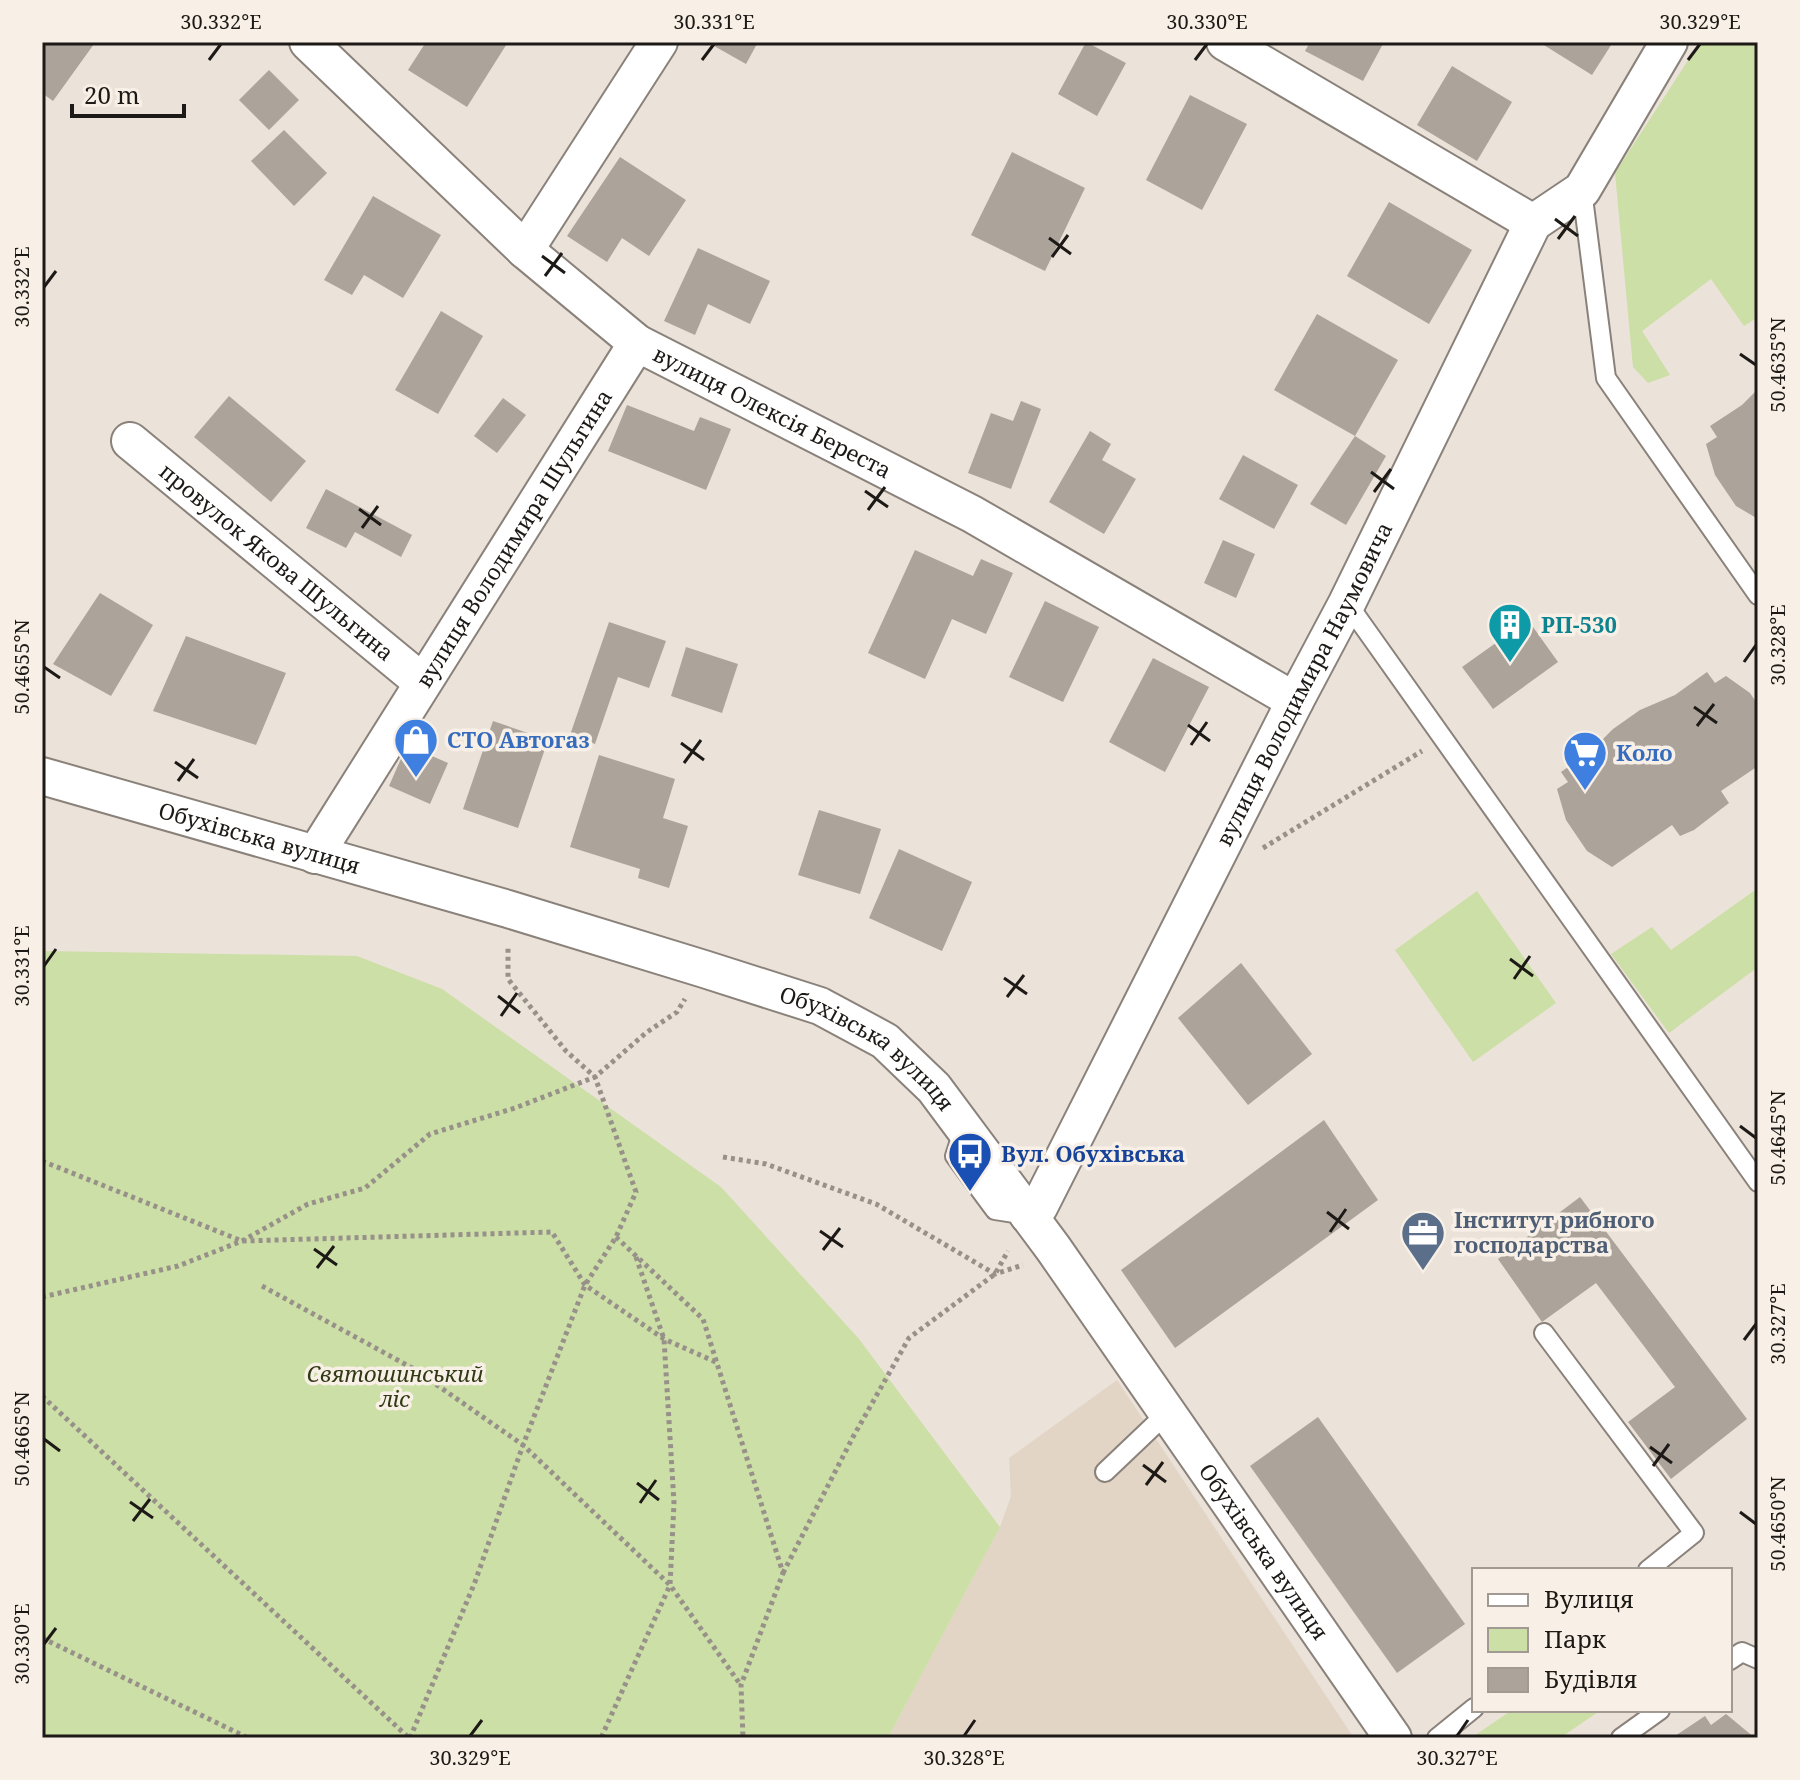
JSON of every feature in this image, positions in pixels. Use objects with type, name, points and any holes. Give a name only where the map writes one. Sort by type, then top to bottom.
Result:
[{"type":"street","name":"вулиця Олексія Береста","points":[[308,42],[525,250],[637,343],[972,514],[1295,701]]},
{"type":"street","points":[[525,250],[659,42]]},
{"type":"street","points":[[1225,42],[1533,223]]},
{"type":"street","name":"вулиця Володимира Наумовича","points":[[1028,1215],[1039,1207],[1347,603],[1533,223],[1582,190],[1669,42]]},
{"type":"street","name":"вулиця Володимира Шульгина","points":[[315,855],[637,343]]},
{"type":"street","name":"провулок Якова Шульгина","points":[[130,441],[422,682]]},
{"type":"street","name":"Обухівська вулиця","points":[[42,776],[508,909],[704,969],[820,1006],[885,1041],[934,1088],[1053,1248],[1393,1738]]},
{"type":"lane","points":[[1582,190],[1606,378],[1758,595]]},
{"type":"lane","points":[[1347,603],[1758,1182]]},
{"type":"lane","points":[[1544,1333],[1694,1533],[1650,1568]]},
{"type":"lane","points":[[1105,1472],[1167,1413]]},
{"type":"lane","points":[[1732,1659],[1742,1652],[1756,1655]]},
{"type":"lane","points":[[1437,1738],[1472,1710]]},
{"type":"lane","points":[[1621,1738],[1657,1712]]},
{"type":"path","points":[[1213,861],[1243,859],[1443,738]]},
{"type":"path","points":[[42,1396],[410,1738],[475,1582],[523,1445],[585,1285],[616,1237],[636,1192],[595,1077],[566,1051],[508,979],[508,909]]},
{"type":"path","points":[[42,1297],[178,1266],[242,1241],[308,1204],[365,1188],[430,1134],[515,1108],[595,1077],[647,1032],[677,1012],[704,969]]},
{"type":"path","points":[[723,1157],[766,1164],[876,1204],[995,1274]]},
{"type":"path","points":[[42,1161],[242,1241],[552,1232],[585,1285],[664,1339],[718,1363]]},
{"type":"path","points":[[995,1274],[1028,1215]]},
{"type":"path","points":[[616,1237],[703,1319],[783,1573]]},
{"type":"path","points":[[743,1738],[741,1685],[783,1573],[853,1437],[909,1338],[995,1274],[1020,1266],[1053,1248]]},
{"type":"path","points":[[601,1738],[670,1585],[674,1503],[664,1339],[636,1255]]},
{"type":"path","points":[[262,1286],[414,1369],[523,1445],[670,1585],[741,1685]]},
{"type":"path","points":[[42,1638],[248,1738]]},
{"type":"shaded area","points":[[1117,1380],[1354,1738],[888,1738],[1000,1527],[1011,1496],[1009,1458]]},
{"type":"green space","points":[[1700,42],[1758,42],[1758,317],[1744,326],[1711,279],[1642,331],[1670,375],[1648,383],[1633,367],[1615,173]]},
{"type":"green space","points":[[1758,888],[1758,967],[1669,1033],[1611,954],[1652,927],[1671,950]]},
{"type":"green space","points":[[1477,891],[1556,1003],[1473,1062],[1395,950]]},
{"type":"green space","name":"Святошинський ліс","points":[[42,951],[357,956],[442,989],[721,1187],[859,1339],[1000,1527],[888,1738],[42,1738]]},
{"type":"green space","points":[[1509,1712],[1598,1712],[1560,1738],[1471,1738]]},
{"type":"building","points":[[42,42],[94,44],[53,101],[42,93]]},
{"type":"building","points":[[426,42],[508,42],[467,107],[408,70]]},
{"type":"building","points":[[707,42],[758,42],[746,64]]},
{"type":"building","points":[[1086,42],[1126,63],[1097,116],[1058,94]]},
{"type":"building","points":[[1310,42],[1384,42],[1363,81],[1305,51]]},
{"type":"building","points":[[1539,42],[1613,42],[1592,75]]},
{"type":"building","points":[[1452,66],[1512,102],[1477,161],[1417,125]]},
{"type":"building","points":[[269,70],[299,100],[269,130],[239,100]]},
{"type":"building","points":[[1190,95],[1247,124],[1202,210],[1146,180]]},
{"type":"building","points":[[284,130],[327,173],[294,206],[251,161]]},
{"type":"building","points":[[1012,152],[1085,188],[1045,271],[971,235]]},
{"type":"building","points":[[620,157],[686,200],[649,256],[622,238],[607,262],[567,236]]},
{"type":"building","points":[[373,196],[441,235],[403,298],[364,275],[352,295],[324,280]]},
{"type":"building","points":[[1389,202],[1472,250],[1429,324],[1347,276]]},
{"type":"building","points":[[698,248],[770,281],[750,324],[708,304],[695,335],[664,321]]},
{"type":"building","points":[[441,311],[483,336],[438,414],[395,390]]},
{"type":"building","points":[[1317,314],[1398,360],[1355,436],[1274,390]]},
{"type":"building","points":[[1758,389],[1758,519],[1736,506],[1715,475],[1706,444],[1717,437],[1710,426],[1742,405]]},
{"type":"building","points":[[229,396],[306,461],[271,502],[194,437]]},
{"type":"building","points":[[503,398],[526,415],[497,453],[474,436]]},
{"type":"building","points":[[1021,401],[1041,409],[1011,489],[968,473],[991,413],[1013,421]]},
{"type":"building","points":[[627,405],[694,431],[700,417],[731,429],[706,490],[608,451]]},
{"type":"building","points":[[1090,431],[1111,444],[1102,460],[1136,479],[1104,534],[1049,502]]},
{"type":"building","points":[[1355,436],[1386,456],[1346,525],[1310,504]]},
{"type":"building","points":[[1243,455],[1298,485],[1274,529],[1219,499]]},
{"type":"building","points":[[326,489],[412,535],[401,557],[355,532],[346,548],[306,528]]},
{"type":"building","points":[[1223,540],[1255,554],[1236,598],[1204,583]]},
{"type":"building","points":[[915,550],[973,576],[981,559],[1013,573],[986,634],[952,619],[925,679],[868,653]]},
{"type":"building","points":[[100,593],[153,625],[111,696],[53,664]]},
{"type":"building","points":[[1045,601],[1099,627],[1063,702],[1009,677]]},
{"type":"building","name":"РП-530","points":[[1528,620],[1558,662],[1493,709],[1462,667]]},
{"type":"building","points":[[609,622],[666,641],[649,688],[618,677],[595,744],[570,735]]},
{"type":"building","points":[[186,636],[286,673],[256,745],[153,711]]},
{"type":"building","points":[[686,647],[738,664],[722,713],[671,696]]},
{"type":"building","points":[[1153,658],[1209,687],[1165,772],[1109,742]]},
{"type":"building","points":[[1707,672],[1715,683],[1726,676],[1750,693],[1758,705],[1758,766],[1721,791],[1729,803],[1694,830],[1680,836],[1672,825],[1612,867],[1587,851],[1566,820],[1557,789],[1568,782],[1561,772],[1640,710],[1675,695]]},
{"type":"building","points":[[493,721],[548,740],[518,828],[463,809]]},
{"type":"building","points":[[407,745],[448,763],[430,804],[389,786]]},
{"type":"building","points":[[599,755],[675,779],[663,818],[688,826],[669,888],[638,878],[640,869],[570,847]]},
{"type":"building","points":[[819,810],[881,829],[860,894],[798,875]]},
{"type":"building","points":[[899,849],[972,882],[942,951],[869,918]]},
{"type":"building","points":[[1241,963],[1312,1054],[1248,1105],[1178,1018]]},
{"type":"building","points":[[1324,1120],[1378,1200],[1175,1348],[1121,1270]]},
{"type":"building","points":[[1580,1197],[1747,1419],[1671,1479],[1628,1422],[1675,1387],[1596,1283],[1542,1322],[1498,1259]]},
{"type":"building","points":[[1318,1417],[1465,1624],[1397,1673],[1250,1466]]},
{"type":"building","points":[[1726,1714],[1755,1738],[1672,1738],[1705,1716],[1711,1725]]},
{"type":"place","name":"РП-530","points":[[1510,664]]},
{"type":"place","name":"СТО Автогаз","points":[[416,779]]},
{"type":"place","name":"Коло","points":[[1585,792]]},
{"type":"place","name":"Вул. Обухівська","points":[[970,1193]]},
{"type":"place","name":"Інститут рибного господарства","points":[[1423,1272]]}]
